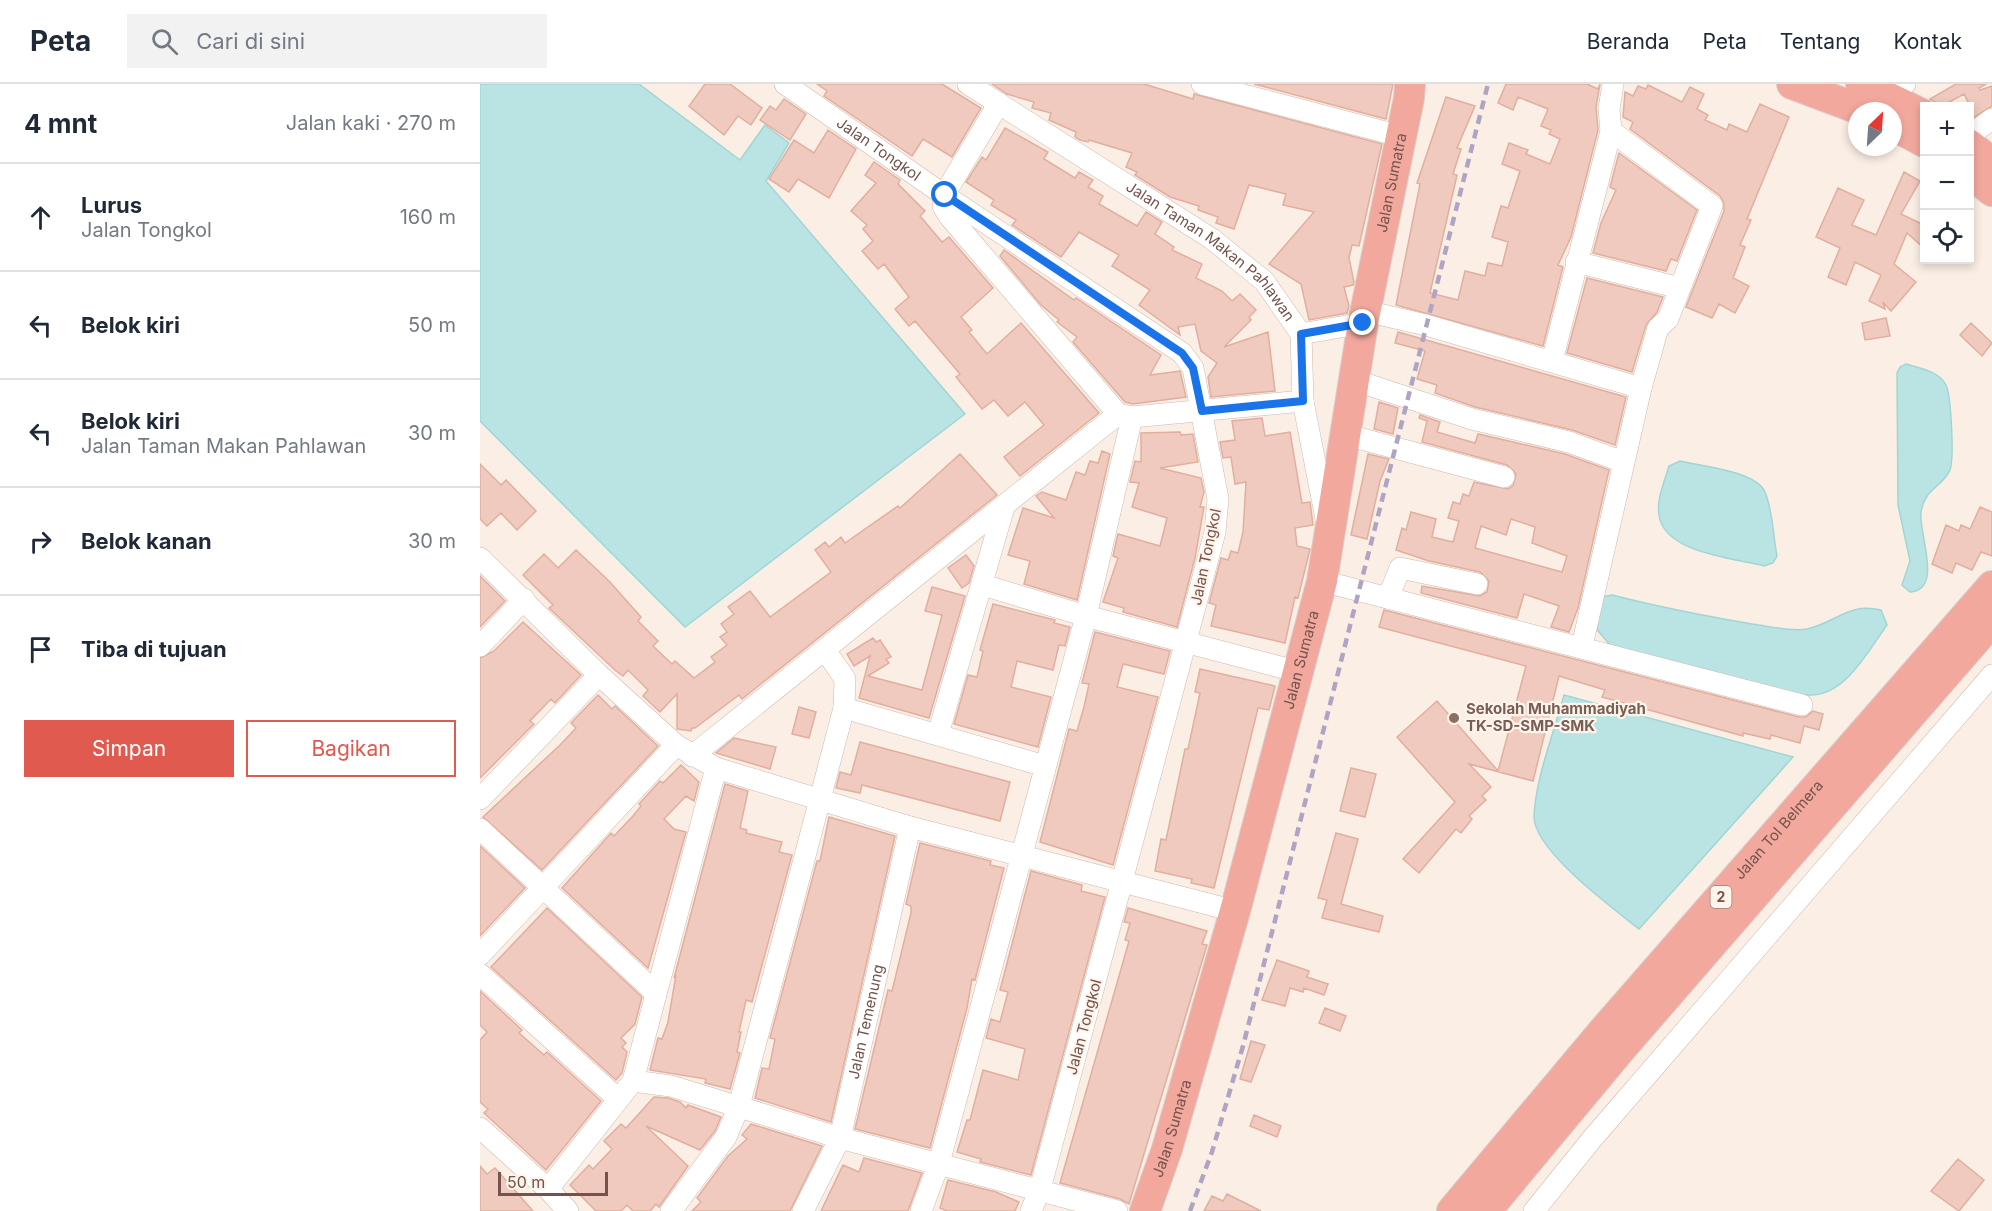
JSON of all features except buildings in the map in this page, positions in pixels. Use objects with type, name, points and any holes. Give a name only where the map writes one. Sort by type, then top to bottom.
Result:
[{"type":"highway","points":[[1792,84],[1878,102]]},
{"type":"highway","points":[[1861,84],[1885,102]]},
{"type":"highway","name":"Jalan Sumatra","points":[[1145,1211],[1167,1149],[1234,911],[1322,581],[1364,317],[1400,135],[1412,89]]},
{"type":"highway","points":[[1902,108],[1920,114]]},
{"type":"highway","points":[[1902,119],[1920,138]]},
{"type":"highway","points":[[1974,148],[1992,163]]},
{"type":"highway","points":[[1974,176],[1992,191]]},
{"type":"highway","name":"Jalan Tol Belmera","points":[[1452,1211],[1604,1030],[1992,585]]},
{"type":"highway","name":"Jalan Tol Belmera","points":[[1486,1211],[1628,1041],[1992,621]]},
{"type":"street","name":"Jalan Tongkol","points":[[785,84],[945,195],[1182,353],[1193,368],[1218,500],[1218,514],[1187,643],[1123,883],[1040,1189],[1031,1211]]},
{"type":"street","name":"Jalan Taman Makan Pahlawan","points":[[968,84],[1236,255],[1264,280],[1301,334],[1303,401],[1330,538]]},
{"type":"street","points":[[1202,84],[1400,135]]},
{"type":"street","points":[[1552,361],[1611,131],[1609,109],[1613,84]]},
{"type":"street","points":[[999,103],[945,195],[943,206],[949,216],[1125,415]]},
{"type":"street","points":[[1974,132],[1992,119]]},
{"type":"street","points":[[1582,646],[1623,462],[1658,328],[1668,319],[1712,206],[1611,131]]},
{"type":"street","points":[[1576,262],[1680,288]]},
{"type":"street","points":[[1301,334],[1364,317],[1425,325],[1641,388]]},
{"type":"street","points":[[1354,380],[1480,421],[1569,442],[1623,462]]},
{"type":"street","points":[[480,955],[543,888],[684,750],[825,650],[1004,507],[1125,415],[1202,411],[1303,401]]},
{"type":"street","points":[[921,1211],[939,1163],[1086,616],[1125,415]]},
{"type":"street","points":[[1347,435],[1504,477]]},
{"type":"street","points":[[938,734],[1004,507]]},
{"type":"street","points":[[480,558],[599,675],[684,750],[716,768],[910,827],[1234,911]]},
{"type":"street","points":[[1388,598],[1400,568],[1477,584]]},
{"type":"street","points":[[1322,581],[1582,646],[1802,705]]},
{"type":"street","points":[[983,585],[1086,616],[1299,672]]},
{"type":"street","points":[[480,646],[524,599]]},
{"type":"street","points":[[671,1211],[726,1137],[739,1106],[844,708],[844,679],[825,650]]},
{"type":"street","points":[[480,799],[599,675]]},
{"type":"street","points":[[1534,1211],[1592,1139],[1992,675]]},
{"type":"street","points":[[844,708],[1045,766]]},
{"type":"street","points":[[548,1189],[633,1081],[716,768]]},
{"type":"street","name":"Jalan Temenung","points":[[804,1211],[840,1138],[910,827]]},
{"type":"street","points":[[480,830],[656,993]]},
{"type":"street","points":[[480,974],[618,1099]]},
{"type":"street","points":[[633,1081],[650,1081],[840,1138],[1117,1211]]},
{"type":"street","points":[[480,1128],[548,1189],[568,1211]]},
{"type":"water","points":[[480,84],[639,84],[740,160],[765,125],[789,143],[766,181],[965,414],[685,627],[480,421]]},
{"type":"water","points":[[1906,364],[1934,373],[1943,380],[1948,392],[1952,429],[1949,472],[1926,498],[1921,512],[1928,571],[1926,582],[1920,589],[1910,592],[1902,585],[1910,561],[1898,505],[1897,373],[1900,367]]},
{"type":"water","points":[[1680,461],[1740,474],[1760,485],[1768,499],[1771,515],[1777,556],[1773,563],[1764,566],[1702,552],[1673,538],[1664,528],[1658,509],[1661,490],[1669,466]]},
{"type":"water","points":[[1612,595],[1752,624],[1800,630],[1817,626],[1851,611],[1870,608],[1881,610],[1887,625],[1856,669],[1846,679],[1824,693],[1805,695],[1611,646],[1593,625],[1602,597]]},
{"type":"water","points":[[1564,695],[1793,757],[1639,929],[1577,878],[1546,845],[1537,830],[1534,816],[1538,786]]},
{"type":"railway","points":[[1190,1211],[1212,1152],[1243,1046],[1488,84]]},
{"type":"place","name":"Sekolah Muhammadiyah TK-SD-SMP-SMK","points":[[1454,718]]},
{"type":"route","points":[[945,195],[1182,353],[1193,368],[1202,411],[1303,401],[1301,334],[1363,323]]}]
